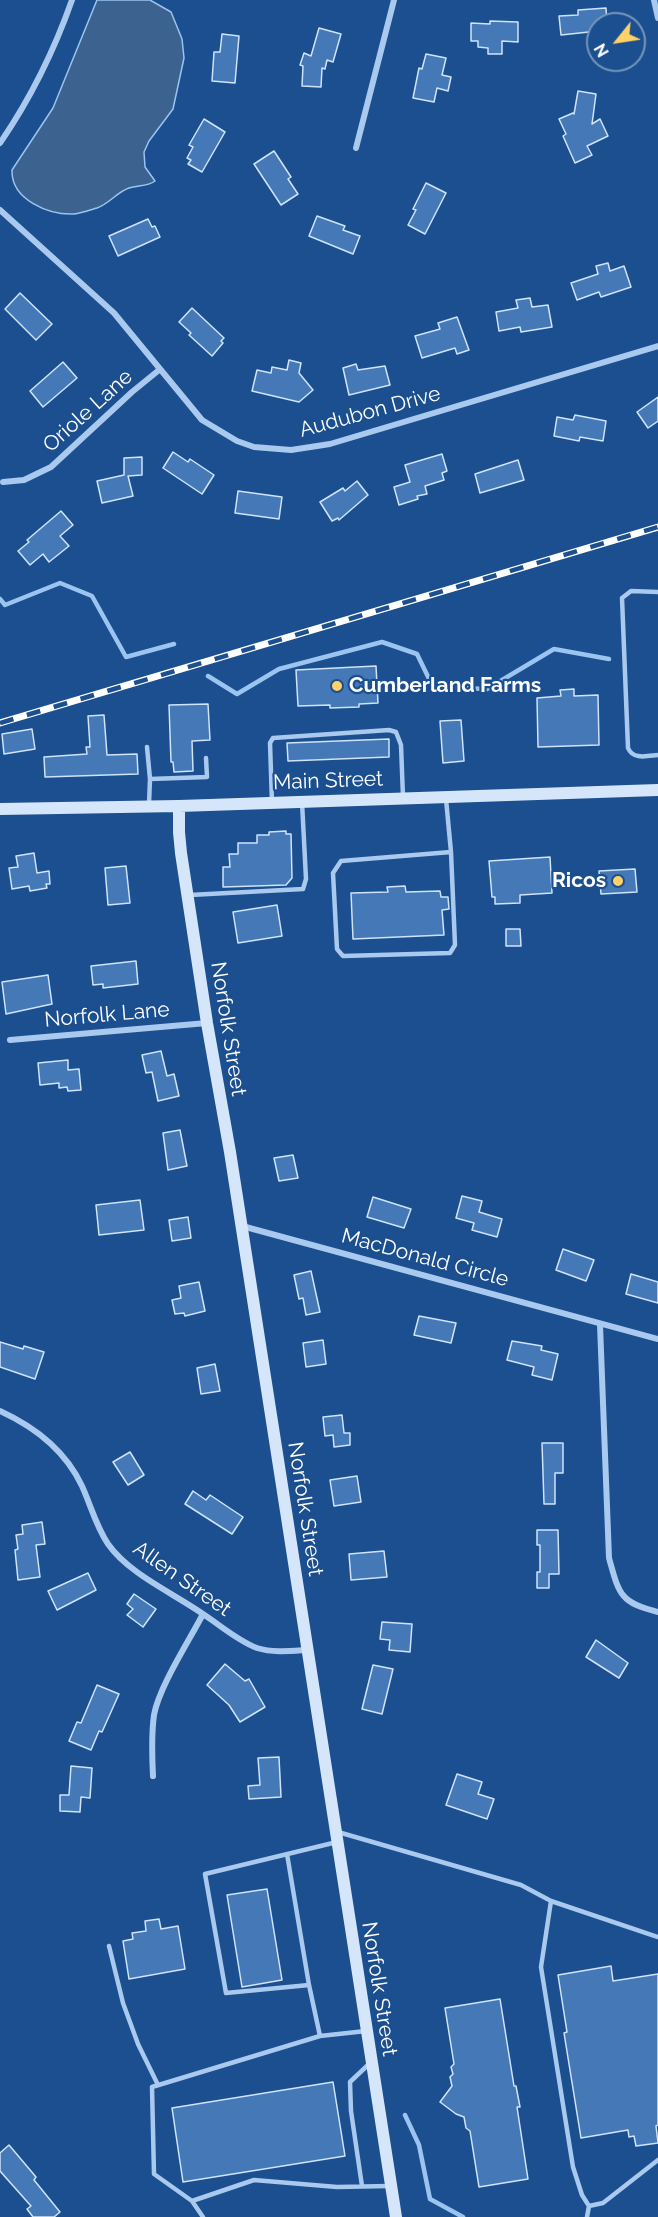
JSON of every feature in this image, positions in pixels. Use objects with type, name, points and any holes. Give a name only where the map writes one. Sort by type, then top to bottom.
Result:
[{"type":"main road","name":"Main Street","points":[[0,809],[148,807],[658,790]]},
{"type":"main road","name":"Norfolk Street","points":[[179,806],[179,832],[187,895],[241,1225],[396,2217]]},
{"type":"street","points":[[0,143],[26,105],[58,39],[72,0]]},
{"type":"street","points":[[356,148],[394,0]]},
{"type":"street","points":[[654,0],[658,18]]},
{"type":"street","name":"Audubon Drive","points":[[0,210],[114,313],[202,420],[221,432],[254,447],[291,450],[330,444],[658,346]]},
{"type":"street","name":"Oriole Lane","points":[[3,482],[24,480],[51,467],[159,370]]},
{"type":"street","name":"Norfolk Lane","points":[[10,1040],[207,1023]]},
{"type":"street","name":"MacDonald Circle","points":[[241,1225],[658,1339]]},
{"type":"street","points":[[600,1325],[609,1558],[623,1597],[636,1607],[658,1612]]},
{"type":"street","name":"Allen Street","points":[[0,1411],[24,1422],[57,1448],[73,1469],[99,1529],[110,1546],[128,1565],[256,1648],[274,1652],[307,1650]]},
{"type":"street","points":[[153,1776],[151,1746],[160,1696],[203,1614]]},
{"type":"lane","points":[[658,592],[631,591],[622,598],[628,748],[630,753],[636,756],[658,755]]},
{"type":"lane","points":[[272,803],[270,743],[273,738],[389,730],[396,732],[401,745],[403,798]]},
{"type":"lane","points":[[147,747],[150,780],[148,807]]},
{"type":"lane","points":[[150,780],[207,777],[206,758]]},
{"type":"lane","points":[[446,797],[451,852],[455,945],[450,953],[343,956],[337,949],[333,873],[341,861],[451,852]]},
{"type":"lane","points":[[187,895],[303,889],[306,879],[302,801]]},
{"type":"lane","points":[[309,1985],[226,1993],[205,1874],[287,1854],[336,1837],[521,1885],[551,1900],[658,1937]]},
{"type":"lane","points":[[287,1854],[320,2036]]},
{"type":"lane","points":[[551,1900],[541,1966],[573,2167],[582,2194],[589,2206],[587,2217]]},
{"type":"lane","points":[[109,1946],[123,2003],[138,2044],[158,2085]]},
{"type":"lane","points":[[203,2217],[192,2201],[154,2174],[152,2087],[320,2036],[366,2031]]},
{"type":"lane","points":[[362,2186],[351,2111],[350,2082],[371,2062]]},
{"type":"lane","points":[[589,2206],[603,2203],[658,2160]]},
{"type":"lane","points":[[192,2201],[254,2180],[337,2187],[391,2186]]},
{"type":"water","points":[[97,0],[150,0],[171,12],[182,39],[184,58],[173,109],[149,141],[144,152],[145,167],[155,181],[125,190],[97,208],[64,214],[33,204],[18,190],[13,181],[12,170],[53,108]]},
{"type":"building","points":[[606,8],[606,12],[586,12],[586,32],[561,35],[559,16],[578,15],[578,10]]},
{"type":"building","points":[[490,21],[518,22],[518,42],[502,41],[502,54],[488,54],[488,48],[478,47],[478,41],[471,41],[471,23],[490,24]]},
{"type":"building","points":[[319,28],[341,34],[333,62],[327,60],[325,69],[322,68],[321,87],[302,86],[303,66],[300,65],[304,53],[311,56]]},
{"type":"building","points":[[222,34],[239,36],[235,83],[212,81],[214,52],[220,52]]},
{"type":"building","points":[[426,54],[446,58],[442,75],[451,77],[448,91],[437,88],[434,102],[413,98],[419,68],[422,69]]},
{"type":"building","points":[[578,91],[596,94],[592,124],[600,119],[608,136],[587,146],[592,155],[575,163],[563,136],[566,134],[559,119],[574,114]]},
{"type":"building","points":[[204,119],[225,132],[202,172],[188,164],[191,160],[187,158],[193,147],[189,145]]},
{"type":"building","points":[[274,151],[291,177],[288,179],[298,194],[281,205],[254,164]]},
{"type":"building","points":[[426,183],[446,193],[425,234],[408,225]]},
{"type":"building","points":[[317,216],[345,226],[343,230],[360,236],[353,254],[309,236]]},
{"type":"building","points":[[148,219],[152,227],[155,226],[160,237],[118,256],[109,236]]},
{"type":"building","points":[[608,263],[610,271],[624,266],[631,287],[601,297],[599,292],[577,300],[571,283],[598,274],[596,266]]},
{"type":"building","points":[[20,293],[52,324],[36,340],[5,309]]},
{"type":"building","points":[[530,298],[532,307],[548,305],[552,327],[521,332],[520,327],[499,331],[496,312],[518,308],[516,300]]},
{"type":"building","points":[[192,308],[224,338],[221,341],[223,343],[212,356],[189,335],[191,333],[179,322]]},
{"type":"building","points":[[457,317],[469,350],[457,354],[455,348],[422,358],[415,336],[440,329],[438,323]]},
{"type":"building","points":[[289,360],[301,363],[299,373],[313,390],[299,402],[252,391],[257,370],[271,373],[272,367],[287,370]]},
{"type":"building","points":[[63,362],[77,378],[43,407],[30,391]]},
{"type":"building","points":[[356,364],[358,370],[385,366],[390,385],[349,395],[343,368]]},
{"type":"building","points":[[658,397],[658,421],[648,428],[637,412]]},
{"type":"building","points":[[575,415],[606,421],[603,441],[580,437],[579,441],[554,436],[557,417],[573,420]]},
{"type":"building","points":[[173,452],[188,462],[190,459],[214,475],[202,494],[163,468]]},
{"type":"building","points":[[442,454],[447,471],[442,473],[444,480],[425,486],[427,494],[417,496],[418,499],[399,505],[394,487],[410,482],[405,465]]},
{"type":"building","points":[[142,457],[142,475],[128,476],[133,496],[102,503],[97,481],[124,475],[124,458]]},
{"type":"building","points":[[518,460],[524,480],[480,493],[475,474]]},
{"type":"building","points":[[357,481],[368,495],[339,520],[338,518],[332,521],[320,502],[343,488],[345,491]]},
{"type":"building","points":[[238,491],[282,497],[279,519],[235,513]]},
{"type":"building","points":[[61,511],[73,525],[60,536],[69,546],[49,562],[43,554],[30,565],[18,551],[29,542],[27,540]]},
{"type":"building","name":"Cumberland Farms","points":[[376,666],[378,703],[359,704],[359,707],[298,706],[296,670]]},
{"type":"building","points":[[574,689],[574,696],[598,695],[599,745],[538,747],[537,698],[561,696],[560,690]]},
{"type":"building","points":[[208,704],[210,740],[192,741],[193,771],[174,772],[173,762],[171,762],[169,705]]},
{"type":"building","points":[[104,715],[107,755],[137,754],[138,774],[45,777],[44,757],[87,754],[86,747],[90,747],[88,716]]},
{"type":"building","points":[[461,720],[464,761],[443,763],[440,721]]},
{"type":"building","points":[[32,729],[35,749],[4,754],[2,734]]},
{"type":"building","points":[[389,739],[389,757],[288,761],[287,743]]},
{"type":"building","points":[[286,831],[286,834],[291,834],[292,878],[286,885],[223,887],[223,867],[230,867],[229,854],[238,854],[238,843],[257,843],[257,835]]},
{"type":"building","points":[[34,853],[37,873],[49,871],[50,884],[46,884],[47,888],[30,891],[29,886],[12,889],[9,868],[18,867],[16,856]]},
{"type":"building","points":[[550,857],[552,893],[520,895],[520,903],[495,904],[495,897],[492,897],[489,861]]},
{"type":"building","points":[[126,866],[130,903],[108,905],[105,868]]},
{"type":"building","name":"Ricos","points":[[635,869],[637,892],[601,894],[599,871]]},
{"type":"building","points":[[405,886],[406,892],[440,891],[441,897],[448,897],[449,909],[442,910],[444,935],[353,939],[351,893],[388,892],[387,887]]},
{"type":"building","points":[[277,905],[282,936],[238,943],[233,912]]},
{"type":"building","points":[[506,929],[520,929],[521,946],[506,946]]},
{"type":"building","points":[[136,961],[138,984],[103,988],[103,984],[93,985],[91,966]]},
{"type":"building","points":[[48,975],[52,1004],[6,1014],[2,982]]},
{"type":"building","points":[[161,1051],[167,1076],[174,1074],[179,1096],[158,1101],[152,1072],[146,1073],[142,1055]]},
{"type":"building","points":[[68,1060],[68,1070],[79,1069],[81,1090],[68,1091],[67,1087],[59,1088],[59,1083],[40,1085],[38,1063]]},
{"type":"building","points":[[180,1130],[187,1166],[168,1170],[163,1133]]},
{"type":"building","points":[[293,1155],[298,1178],[279,1181],[274,1158]]},
{"type":"building","points":[[462,1196],[482,1201],[479,1212],[502,1219],[497,1237],[472,1230],[474,1223],[456,1218]]},
{"type":"building","points":[[373,1197],[411,1209],[404,1228],[367,1217]]},
{"type":"building","points":[[140,1200],[144,1230],[99,1235],[96,1205]]},
{"type":"building","points":[[188,1217],[191,1238],[172,1241],[169,1220]]},
{"type":"building","points":[[563,1249],[594,1260],[586,1281],[556,1270]]},
{"type":"building","points":[[311,1271],[320,1312],[306,1315],[303,1298],[299,1299],[294,1275]]},
{"type":"building","points":[[631,1274],[658,1282],[658,1303],[626,1294]]},
{"type":"building","points":[[199,1282],[205,1311],[185,1316],[184,1313],[175,1314],[172,1300],[181,1298],[179,1286]]},
{"type":"building","points":[[419,1316],[456,1323],[451,1343],[414,1335]]},
{"type":"building","points":[[323,1340],[326,1364],[306,1367],[303,1343]]},
{"type":"building","points":[[512,1341],[542,1346],[541,1350],[558,1354],[552,1380],[532,1375],[534,1367],[507,1360]]},
{"type":"building","points":[[0,1342],[44,1352],[35,1379],[0,1367]]},
{"type":"building","points":[[215,1364],[220,1391],[201,1394],[197,1368]]},
{"type":"building","points":[[342,1415],[344,1433],[350,1433],[350,1445],[334,1447],[333,1435],[325,1436],[323,1417]]},
{"type":"building","points":[[542,1443],[563,1443],[563,1473],[555,1473],[555,1504],[544,1504]]},
{"type":"building","points":[[130,1452],[144,1475],[128,1485],[113,1462]]},
{"type":"building","points":[[357,1476],[361,1502],[334,1506],[330,1480]]},
{"type":"building","points":[[193,1491],[206,1500],[210,1495],[243,1517],[232,1534],[185,1504]]},
{"type":"building","points":[[42,1522],[45,1544],[36,1545],[40,1577],[18,1580],[16,1535],[23,1534],[22,1525]]},
{"type":"building","points":[[537,1530],[558,1530],[559,1574],[549,1574],[549,1588],[537,1588],[537,1572],[540,1572],[540,1545],[537,1545]]},
{"type":"building","points":[[384,1551],[387,1577],[351,1580],[349,1554]]},
{"type":"building","points":[[88,1573],[96,1590],[57,1610],[48,1591]]},
{"type":"building","points":[[134,1594],[156,1609],[143,1627],[127,1615],[133,1609],[127,1604]]},
{"type":"building","points":[[382,1622],[412,1624],[410,1652],[389,1650],[390,1640],[380,1639]]},
{"type":"building","points":[[596,1640],[628,1663],[619,1678],[586,1657]]},
{"type":"building","points":[[225,1664],[245,1681],[249,1679],[265,1707],[240,1722],[229,1705],[207,1685]]},
{"type":"building","points":[[373,1665],[393,1669],[382,1714],[362,1709]]},
{"type":"building","points":[[97,1685],[119,1694],[91,1750],[69,1741],[77,1722],[81,1723]]},
{"type":"building","points":[[279,1757],[281,1797],[249,1799],[248,1786],[260,1785],[258,1758]]},
{"type":"building","points":[[71,1766],[92,1768],[90,1798],[81,1797],[80,1812],[60,1811],[60,1795],[69,1795]]},
{"type":"building","points":[[457,1774],[482,1782],[478,1794],[494,1799],[487,1819],[446,1805]]},
{"type":"building","points":[[267,1889],[282,1980],[242,1987],[227,1895]]},
{"type":"building","points":[[159,1919],[161,1929],[178,1926],[185,1969],[129,1979],[123,1941],[133,1939],[132,1933],[146,1931],[145,1921]]},
{"type":"building","points":[[611,1966],[613,1981],[658,1974],[658,2125],[656,2126],[658,2143],[636,2146],[634,2136],[629,2137],[628,2130],[581,2138],[564,2033],[567,2032],[558,1975]]},
{"type":"building","points":[[500,1999],[514,2086],[516,2086],[520,2107],[517,2107],[528,2179],[479,2187],[470,2131],[466,2128],[464,2117],[440,2102],[452,2086],[450,2077],[453,2074],[451,2067],[454,2064],[445,2008]]},
{"type":"building","points":[[333,2082],[345,2156],[183,2182],[172,2108]]},
{"type":"building","points":[[9,2145],[36,2177],[34,2180],[60,2212],[54,2217],[33,2217],[27,2209],[31,2206],[0,2171],[0,2153]]},
{"type":"waterway","points":[[0,599],[5,605],[60,583],[92,596],[126,657],[174,644]]},
{"type":"waterway","points":[[208,676],[237,694],[279,669],[382,642],[417,654],[433,687],[487,689],[554,649],[609,659]]},
{"type":"waterway","points":[[405,2115],[419,2145],[430,2199],[463,2217]]},
{"type":"railway","points":[[0,723],[658,527]]},
{"type":"place","name":"Cumberland Farms","points":[[337,686]]},
{"type":"place","name":"Ricos","points":[[618,881]]}]
